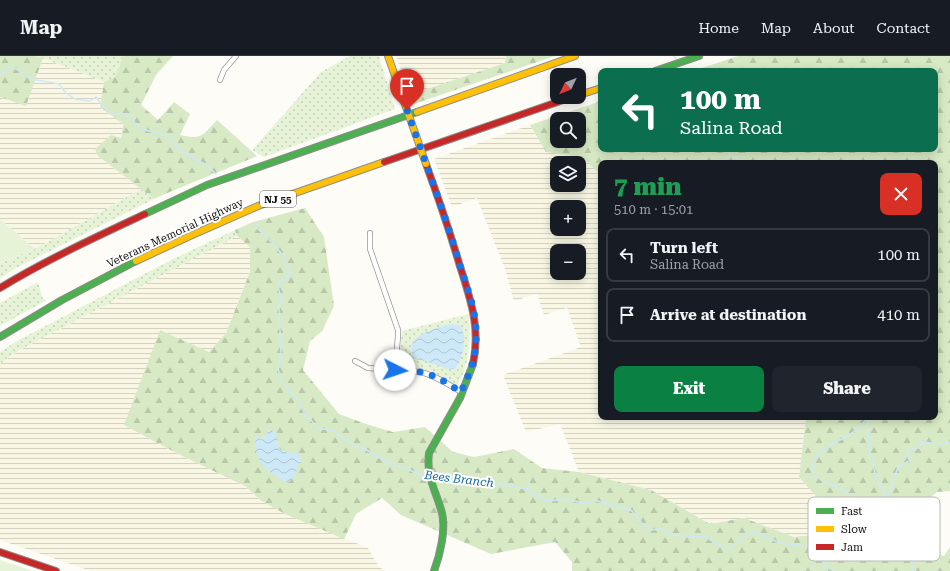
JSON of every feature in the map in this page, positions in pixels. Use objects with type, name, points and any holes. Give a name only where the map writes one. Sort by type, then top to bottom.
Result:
[{"type":"main road","points":[[388,56],[453,240],[475,312],[476,334],[474,356],[469,374],[429,453],[429,475],[442,514],[438,559],[434,571]]},
{"type":"main road","points":[[0,288],[105,232],[207,184],[575,56]]},
{"type":"main road","points":[[664,68],[699,56]]},
{"type":"main road","points":[[586,93],[598,89]]},
{"type":"main road","name":"Veterans Memorial Highway","points":[[0,337],[46,308],[155,252],[249,210],[552,104]]},
{"type":"main road","points":[[0,552],[56,571]]},
{"type":"street","points":[[220,80],[224,70],[236,56]]},
{"type":"street","points":[[370,233],[370,249],[398,330],[395,370]]},
{"type":"street","points":[[355,360],[368,368],[421,372],[428,374],[461,392]]},
{"type":"shaded area","points":[[396,56],[506,56],[505,63],[410,95]]},
{"type":"shaded area","points":[[43,58],[104,82],[100,107],[123,124],[121,138],[98,156],[141,189],[35,249],[0,219],[0,97],[26,105]]},
{"type":"shaded area","points":[[530,125],[546,152],[575,156],[550,156],[550,192],[586,192],[586,161],[598,172],[598,420],[806,420],[799,477],[817,497],[808,497],[808,535],[794,537],[744,518],[710,524],[651,490],[579,472],[560,424],[526,432],[503,375],[581,347],[567,308],[544,315],[537,294],[514,301],[505,269],[477,198],[452,207],[434,159]]},
{"type":"shaded area","points":[[237,236],[250,247],[250,272],[226,333],[209,352],[124,425],[178,454],[245,486],[260,500],[285,514],[368,548],[379,567],[386,571],[91,571],[0,540],[0,364],[18,351]]},
{"type":"green space","points":[[0,56],[34,56],[43,58],[26,106],[0,97]]},
{"type":"green space","points":[[34,56],[123,56],[115,77],[104,82],[43,58]]},
{"type":"green space","points":[[123,56],[173,56],[156,75],[141,105],[158,120],[174,102],[190,114],[180,135],[197,137],[205,133],[217,120],[257,156],[154,199],[98,156],[95,149],[111,135],[121,138],[123,124],[100,107],[104,82],[115,77]]},
{"type":"green space","points":[[350,56],[379,56],[395,109],[264,157],[252,150],[321,72]]},
{"type":"green space","points":[[506,56],[555,56],[414,104],[415,93],[505,63]]},
{"type":"green space","points":[[738,56],[950,56],[950,491],[937,492],[931,497],[817,497],[799,477],[806,420],[938,420],[938,160],[598,160],[598,172],[586,161],[586,156],[546,152],[530,125],[550,118],[550,148],[586,148],[586,112],[568,112],[598,102],[598,152],[938,152],[938,68],[702,68]]},
{"type":"green space","points":[[141,189],[154,199],[16,268],[0,278],[0,263],[35,249]]},
{"type":"green space","points":[[305,208],[324,237],[334,306],[322,331],[310,341],[303,370],[339,414],[393,432],[425,427],[453,452],[474,457],[514,449],[542,468],[579,472],[651,490],[710,524],[744,518],[794,537],[808,535],[808,561],[940,561],[940,555],[944,556],[950,547],[950,571],[572,571],[572,562],[555,542],[491,554],[401,515],[382,498],[356,514],[344,539],[285,514],[260,500],[245,486],[178,454],[124,425],[160,330],[209,352],[226,333],[250,272],[250,247],[237,236],[235,230],[253,222]]},
{"type":"green space","points":[[0,219],[35,249],[0,263]]},
{"type":"green space","points":[[235,230],[237,236],[18,351],[0,364],[0,352],[17,341],[173,259]]},
{"type":"green space","points":[[38,282],[43,299],[47,300],[0,326],[0,303]]},
{"type":"green space","points":[[469,314],[469,350],[465,367],[458,384],[454,384],[428,370],[402,366],[399,363],[402,331]]},
{"type":"green space","points":[[0,560],[33,571],[0,571]]},
{"type":"water","points":[[451,324],[459,325],[464,334],[464,347],[458,365],[455,369],[447,369],[412,357],[412,344],[414,340],[423,334]]},
{"type":"water","points":[[269,430],[272,430],[275,433],[281,450],[284,452],[296,453],[302,462],[298,464],[296,474],[289,482],[284,482],[268,471],[257,455],[255,446],[256,435],[261,440]]},
{"type":"waterway","points":[[674,56],[677,61]]},
{"type":"waterway","name":"Bees Branch","points":[[0,74],[6,68],[14,68],[32,79],[59,84],[66,93],[75,99],[90,101],[96,97],[107,111],[127,115],[141,129],[168,136],[181,152],[205,164],[216,174]]},
{"type":"waterway","points":[[727,152],[738,160]]},
{"type":"waterway","name":"Bees Branch","points":[[254,225],[282,254],[288,268],[289,276],[279,282],[278,287],[281,298],[279,309],[281,354],[278,369],[287,389],[297,399],[305,414],[318,428],[334,431],[340,437],[357,447],[365,449],[392,465],[405,468],[427,478]]},
{"type":"waterway","points":[[850,497],[841,489],[819,479],[815,475],[813,462],[825,449],[857,430],[865,420]]},
{"type":"waterway","points":[[867,420],[869,450],[875,473],[887,497]]},
{"type":"waterway","points":[[889,497],[897,470],[900,465],[910,461],[907,453],[918,448],[921,442],[941,444],[950,442]]},
{"type":"waterway","name":"Bees Branch","points":[[431,479],[460,477],[526,489],[549,501],[565,499],[583,503],[596,501],[612,504],[632,511],[650,530],[661,529],[672,535],[705,537],[724,548],[732,547],[748,533],[756,533],[780,543],[808,547]]},
{"type":"waterway","name":"Bees Branch","points":[[822,561],[833,571]]},
{"type":"waterway","points":[[912,561],[912,571]]},
{"type":"traffic: fast","points":[[664,68],[699,56]]},
{"type":"traffic: fast","points":[[145,214],[207,185],[417,112]]},
{"type":"traffic: fast","points":[[0,337],[62,300],[136,261]]},
{"type":"traffic: fast","points":[[434,571],[442,542],[443,520],[430,477],[428,462],[429,453],[460,398],[473,364]]},
{"type":"traffic: slow","points":[[388,56],[402,96]]},
{"type":"traffic: slow","points":[[417,112],[575,56]]},
{"type":"traffic: slow","points":[[586,93],[598,89]]},
{"type":"traffic: slow","points":[[402,96],[426,164]]},
{"type":"traffic: slow","points":[[136,261],[258,206],[384,162]]},
{"type":"traffic: jam","points":[[384,162],[552,104]]},
{"type":"traffic: jam","points":[[426,164],[467,288],[473,313],[476,338],[473,364]]},
{"type":"traffic: jam","points":[[0,288],[53,258],[145,214]]},
{"type":"traffic: jam","points":[[0,552],[56,571]]},
{"type":"route","points":[[395,370],[428,374],[461,392],[469,374],[476,344],[475,312],[472,300],[453,240],[407,110]]}]
